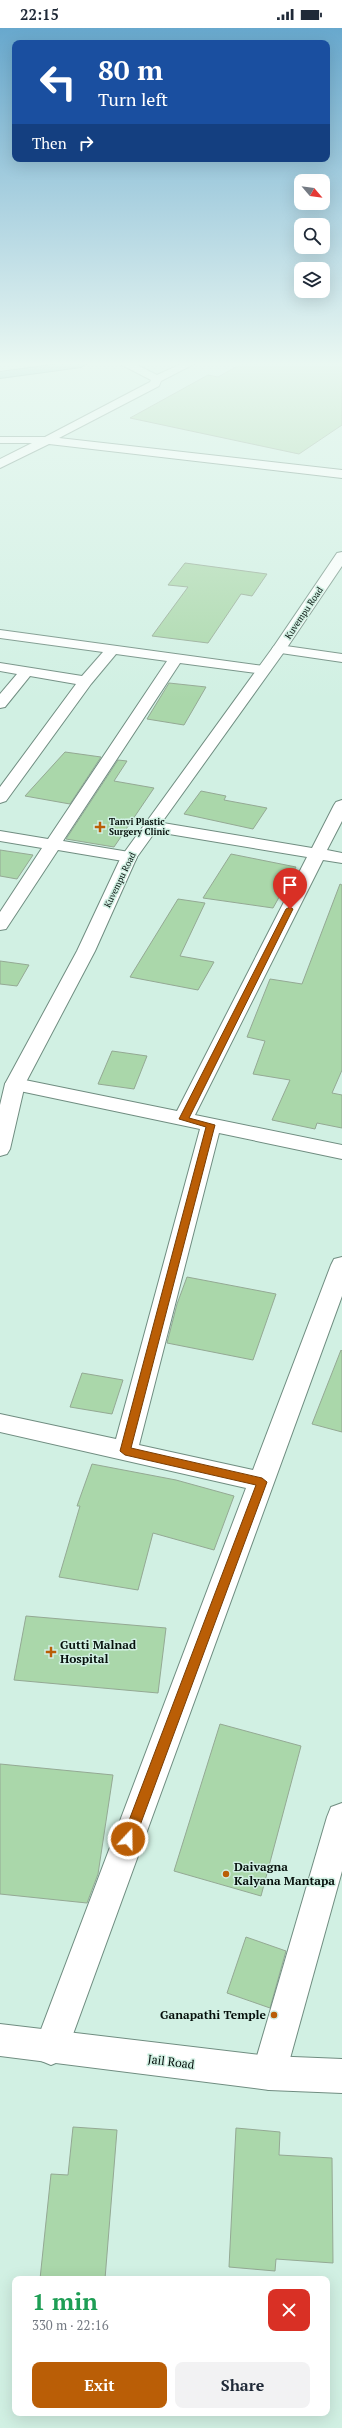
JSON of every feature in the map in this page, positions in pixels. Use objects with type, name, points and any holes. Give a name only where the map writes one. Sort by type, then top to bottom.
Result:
[{"type":"street","name":"Kuvempu Road","points":[[0,1149],[15,1084],[86,951],[129,856],[279,649],[342,556]]},
{"type":"street","points":[[0,634],[264,670]]},
{"type":"street","points":[[0,798],[86,681],[113,649]]},
{"type":"street","points":[[279,649],[342,658]]},
{"type":"street","points":[[0,925],[175,659]]},
{"type":"street","points":[[0,667],[86,681]]},
{"type":"street","points":[[0,704],[27,671]]},
{"type":"street","points":[[184,1119],[342,805]]},
{"type":"street","points":[[151,826],[342,858]]},
{"type":"street","points":[[0,836],[129,856]]},
{"type":"street","points":[[15,1084],[342,1152]]},
{"type":"street","points":[[125,1451],[211,1125]]},
{"type":"street","points":[[51,2048],[342,1265]]},
{"type":"street","points":[[0,1423],[262,1482]]},
{"type":"street","points":[[269,2073],[342,1817]]},
{"type":"street","name":"Jail Road","points":[[0,2040],[51,2048],[269,2073],[342,2076]]},
{"type":"building","points":[[185,563],[267,574],[252,596],[241,594],[208,643],[152,636],[188,587],[168,585]]},
{"type":"building","points":[[169,683],[206,687],[184,725],[147,719]]},
{"type":"building","points":[[65,752],[101,757],[70,804],[25,796]]},
{"type":"building","points":[[118,760],[127,761],[114,781],[154,788],[114,847],[66,839]]},
{"type":"building","points":[[201,791],[226,796],[224,800],[267,808],[253,829],[184,814]]},
{"type":"building","points":[[0,850],[33,855],[17,879],[0,876]]},
{"type":"building","points":[[231,854],[296,867],[273,908],[203,898]]},
{"type":"building","points":[[340,884],[342,885],[342,1070],[332,1093],[342,1095],[342,1128],[317,1123],[315,1129],[272,1120],[290,1080],[253,1074],[265,1041],[247,1037],[270,979],[302,984]]},
{"type":"building","points":[[178,899],[205,903],[180,956],[214,962],[198,990],[130,977]]},
{"type":"building","points":[[0,961],[29,965],[17,986],[0,984]]},
{"type":"building","points":[[112,1051],[147,1056],[134,1089],[98,1084]]},
{"type":"building","points":[[187,1277],[276,1294],[253,1360],[167,1343],[177,1304]]},
{"type":"building","points":[[341,1350],[342,1351],[342,1432],[312,1424]]},
{"type":"building","points":[[82,1373],[123,1380],[112,1414],[70,1407]]},
{"type":"building","points":[[92,1464],[176,1480],[234,1496],[214,1550],[153,1533],[138,1590],[59,1577],[80,1506],[77,1506]]},
{"type":"building","points":[[26,1616],[166,1628],[158,1693],[14,1680]]},
{"type":"building","points":[[220,1724],[301,1746],[261,1896],[174,1871]]},
{"type":"building","points":[[0,1764],[113,1775],[98,1874],[87,1903],[0,1894]]},
{"type":"building","points":[[246,1937],[286,1951],[270,2008],[227,1993]]},
{"type":"building","points":[[73,2127],[117,2130],[105,2276],[40,2276],[51,2174],[68,2175]]},
{"type":"building","points":[[236,2128],[280,2132],[279,2155],[332,2158],[333,2263],[276,2259],[275,2271],[229,2267]]},
{"type":"place","name":"Tanvi Plastic Surgery Clinic","points":[[100,827]]},
{"type":"place","name":"Gutti Malnad Hospital","points":[[51,1652]]},
{"type":"place","name":"Daivagna Kalyana Mantapa","points":[[226,1874]]},
{"type":"place","name":"Ganapathi Temple","points":[[274,2015]]},
{"type":"route","points":[[128,1839],[262,1482],[125,1451],[211,1125],[184,1119],[290,909]]}]
